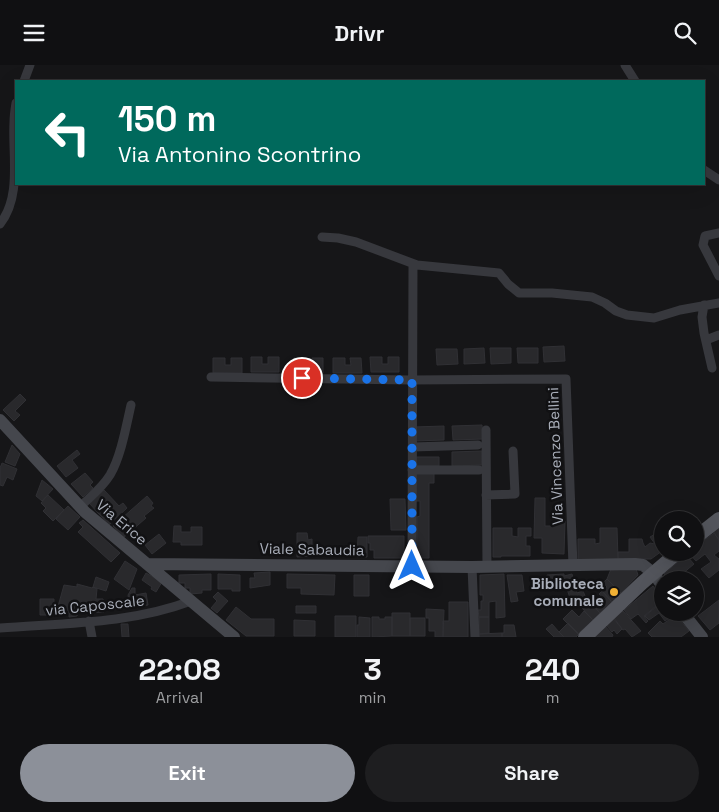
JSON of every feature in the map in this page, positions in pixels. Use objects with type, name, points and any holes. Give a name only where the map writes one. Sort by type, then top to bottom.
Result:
[{"type":"main road","points":[[704,531],[719,519]]},
{"type":"main road","points":[[585,637],[667,561]]},
{"type":"street","points":[[24,80],[30,65]]},
{"type":"street","points":[[625,65],[634,80]]},
{"type":"street","points":[[0,224],[10,206],[14,190],[15,112]]},
{"type":"street","points":[[705,171],[719,180]]},
{"type":"street","points":[[718,273],[702,245],[705,236],[719,233]]},
{"type":"street","points":[[322,237],[356,242],[413,264],[499,273],[519,293],[552,293],[592,297],[627,315],[654,318],[680,310],[719,303]]},
{"type":"street","points":[[412,566],[413,264]]},
{"type":"street","points":[[704,305],[702,317],[712,368]]},
{"type":"street","points":[[706,340],[719,335]]},
{"type":"street","points":[[211,377],[412,380]]},
{"type":"street","name":"Via Vincenzo Bellini","points":[[412,380],[566,379],[573,566]]},
{"type":"street","points":[[80,507],[99,489],[110,475],[118,456],[132,405]]},
{"type":"street","name":"Via Erice","points":[[0,420],[80,507],[234,637]]},
{"type":"street","points":[[486,430],[487,567]]},
{"type":"street","points":[[412,447],[478,445]]},
{"type":"street","points":[[486,495],[515,494],[513,451]]},
{"type":"street","points":[[412,470],[479,470]]},
{"type":"street","name":"Viale Sabaudia","points":[[147,564],[487,567],[635,564],[643,565],[653,573]]},
{"type":"street","points":[[472,567],[475,637]]},
{"type":"street","name":"via Caposcale","points":[[0,628],[121,619],[145,615],[191,601]]},
{"type":"street","points":[[89,621],[92,637]]},
{"type":"street","points":[[690,621],[702,637]]},
{"type":"building","points":[[564,346],[565,361],[544,362],[543,347]]},
{"type":"building","points":[[484,348],[485,363],[464,364],[464,349]]},
{"type":"building","points":[[490,348],[511,348],[511,363],[491,364]]},
{"type":"building","points":[[517,348],[538,348],[538,363],[518,363]]},
{"type":"building","points":[[436,349],[457,349],[458,364],[437,365]]},
{"type":"building","points":[[251,357],[262,357],[262,364],[268,364],[268,357],[279,357],[279,372],[251,372]]},
{"type":"building","points":[[370,357],[382,357],[382,364],[388,364],[388,357],[399,357],[399,372],[371,372]]},
{"type":"building","points":[[213,358],[225,358],[225,365],[231,365],[231,358],[242,358],[242,373],[213,373]]},
{"type":"building","points":[[294,358],[306,358],[306,365],[312,365],[312,358],[323,358],[323,373],[295,373]]},
{"type":"building","points":[[333,358],[345,358],[345,365],[351,365],[350,358],[361,358],[362,373],[333,373]]},
{"type":"building","points":[[20,394],[26,400],[15,411],[20,415],[14,421],[3,410]]},
{"type":"building","points":[[482,425],[483,439],[453,440],[452,426]]},
{"type":"building","points":[[444,426],[444,440],[414,441],[414,427]]},
{"type":"building","points":[[12,445],[20,454],[15,466],[5,462]]},
{"type":"building","points":[[77,450],[80,454],[72,460],[78,468],[66,477],[57,466]]},
{"type":"building","points":[[482,451],[482,465],[452,466],[452,452]]},
{"type":"building","points":[[416,457],[439,457],[439,466],[417,466]]},
{"type":"building","points":[[2,463],[17,469],[13,480],[7,477],[3,486],[0,485],[0,468]]},
{"type":"building","points":[[85,473],[93,482],[90,485],[93,488],[83,497],[71,484]]},
{"type":"building","points":[[416,473],[434,473],[434,483],[429,483],[429,558],[417,558],[417,517],[420,516],[420,501],[416,501]]},
{"type":"building","points":[[42,480],[53,489],[42,501],[36,496]]},
{"type":"building","points":[[104,490],[119,506],[123,503],[127,508],[109,525],[89,503]]},
{"type":"building","points":[[48,495],[64,510],[53,521],[43,511],[46,508],[41,503]]},
{"type":"building","points":[[147,496],[153,503],[151,506],[154,508],[144,516],[146,518],[123,538],[113,526]]},
{"type":"building","points":[[535,498],[545,498],[545,526],[554,526],[554,520],[565,521],[564,554],[542,553],[542,538],[534,538]]},
{"type":"building","points":[[390,499],[405,499],[406,530],[391,530]]},
{"type":"building","points":[[68,506],[80,517],[68,530],[56,519]]},
{"type":"building","points":[[83,520],[120,553],[111,562],[78,532],[83,527],[79,523]]},
{"type":"building","points":[[174,526],[181,526],[181,532],[191,532],[191,527],[202,527],[202,545],[181,545],[181,542],[173,542]]},
{"type":"building","points":[[719,526],[719,540],[713,531]]},
{"type":"building","points":[[493,528],[512,528],[512,536],[518,537],[518,528],[531,528],[531,536],[526,536],[526,546],[530,546],[530,556],[493,557]]},
{"type":"building","points":[[600,528],[617,528],[618,559],[578,560],[578,539],[595,539],[595,544],[600,543]]},
{"type":"building","points":[[297,533],[307,533],[308,540],[312,539],[312,556],[297,557]]},
{"type":"building","points":[[714,533],[719,540],[719,551],[714,555],[719,559],[719,570],[709,578],[701,569],[711,562],[704,555],[704,540]]},
{"type":"building","points":[[159,534],[166,543],[152,554],[145,545]]},
{"type":"building","points":[[654,535],[654,543],[650,537]]},
{"type":"building","points":[[368,536],[404,536],[404,558],[374,558],[374,550],[370,550]]},
{"type":"building","points":[[358,537],[367,537],[367,557],[357,557]]},
{"type":"building","points":[[629,539],[642,539],[645,547],[650,543],[654,544],[654,557],[651,559],[618,559],[618,552],[629,552]]},
{"type":"building","points":[[125,561],[137,569],[129,590],[114,579]]},
{"type":"building","points":[[679,561],[691,561],[694,564],[686,571],[667,571]]},
{"type":"building","points":[[611,569],[636,569],[638,575],[621,593],[607,579]]},
{"type":"building","points":[[270,572],[270,585],[250,588],[250,578],[255,578],[254,573]]},
{"type":"building","points":[[146,573],[162,582],[156,592],[142,580]]},
{"type":"building","points":[[211,574],[211,590],[202,590],[202,593],[190,594],[190,588],[185,588],[185,583],[179,583],[179,575]]},
{"type":"building","points":[[218,574],[240,575],[240,591],[218,589]]},
{"type":"building","points":[[287,574],[335,575],[334,595],[301,594],[301,588],[287,588]]},
{"type":"building","points":[[504,574],[505,617],[496,618],[496,601],[489,602],[489,617],[479,617],[478,610],[481,610],[481,601],[483,601],[483,595],[480,595],[480,575]]},
{"type":"building","points":[[564,574],[564,576],[572,574],[577,593],[583,591],[586,598],[572,604],[567,589],[565,590],[563,584],[547,584],[547,575]]},
{"type":"building","points":[[354,575],[369,575],[369,596],[354,596]]},
{"type":"building","points":[[507,575],[522,575],[524,591],[516,592],[518,601],[511,602]]},
{"type":"building","points":[[96,577],[109,582],[106,591],[93,587]]},
{"type":"building","points":[[607,579],[621,593],[612,602],[602,591],[607,587],[603,583]]},
{"type":"building","points":[[77,584],[97,589],[96,599],[103,599],[104,612],[85,613],[87,603],[81,602],[77,616],[69,617],[69,613],[57,610],[64,585],[77,587]]},
{"type":"building","points":[[653,586],[654,608],[644,616],[648,621],[646,623],[638,614],[631,619],[624,610]]},
{"type":"building","points":[[132,588],[135,588],[135,595],[146,593],[148,605],[130,608],[128,595]]},
{"type":"building","points":[[602,591],[612,602],[600,613],[589,601],[594,596],[599,601],[603,598],[599,594]]},
{"type":"building","points":[[218,592],[228,601],[217,613],[211,608],[217,601],[213,597]]},
{"type":"building","points":[[40,599],[54,599],[54,615],[40,615]]},
{"type":"building","points":[[719,600],[719,623],[710,630],[702,621],[704,621],[704,611]]},
{"type":"building","points":[[128,601],[128,608],[112,610],[112,603]]},
{"type":"building","points":[[589,601],[600,613],[593,620],[582,608]]},
{"type":"building","points":[[449,602],[468,602],[468,637],[443,637],[443,621],[449,621]]},
{"type":"building","points":[[296,606],[316,606],[316,613],[296,613]]},
{"type":"building","points":[[236,607],[251,619],[274,619],[274,636],[246,636],[226,620]]},
{"type":"building","points":[[426,609],[444,610],[443,637],[435,637],[435,631],[429,631],[429,618],[426,618]]},
{"type":"building","points":[[654,609],[654,616],[649,620],[645,616]]},
{"type":"building","points":[[572,610],[579,617],[584,611],[593,620],[578,634],[563,619]]},
{"type":"building","points":[[623,611],[641,631],[632,637],[625,629],[623,630],[614,618]]},
{"type":"building","points":[[392,613],[410,613],[410,636],[392,636]]},
{"type":"building","points":[[335,616],[356,616],[356,637],[335,637]]},
{"type":"building","points":[[359,617],[370,618],[370,637],[357,637]]},
{"type":"building","points":[[372,617],[385,619],[385,617],[392,617],[392,636],[372,637]]},
{"type":"building","points":[[479,617],[489,617],[489,633],[479,634]]},
{"type":"building","points":[[410,618],[425,618],[425,636],[410,636]]},
{"type":"building","points":[[613,618],[622,629],[617,634],[614,630],[612,632],[606,625]]},
{"type":"building","points":[[294,620],[315,621],[315,636],[294,636]]},
{"type":"building","points":[[660,621],[663,624],[667,621],[681,621],[689,631],[681,637],[652,637],[648,633]]},
{"type":"building","points":[[568,623],[579,634],[576,637],[564,637],[559,632]]},
{"type":"building","points":[[121,624],[128,624],[129,637],[122,637]]},
{"type":"building","points":[[552,624],[564,637],[554,637],[546,629]]},
{"type":"building","points":[[504,625],[514,625],[516,637],[502,637]]},
{"type":"building","points":[[605,626],[613,635],[612,637],[594,637]]},
{"type":"building","points":[[502,633],[502,637],[479,637],[479,634]]},
{"type":"place","name":"Biblioteca comunale","points":[[614,592]]},
{"type":"route","points":[[302,378],[412,380],[412,566]]}]
